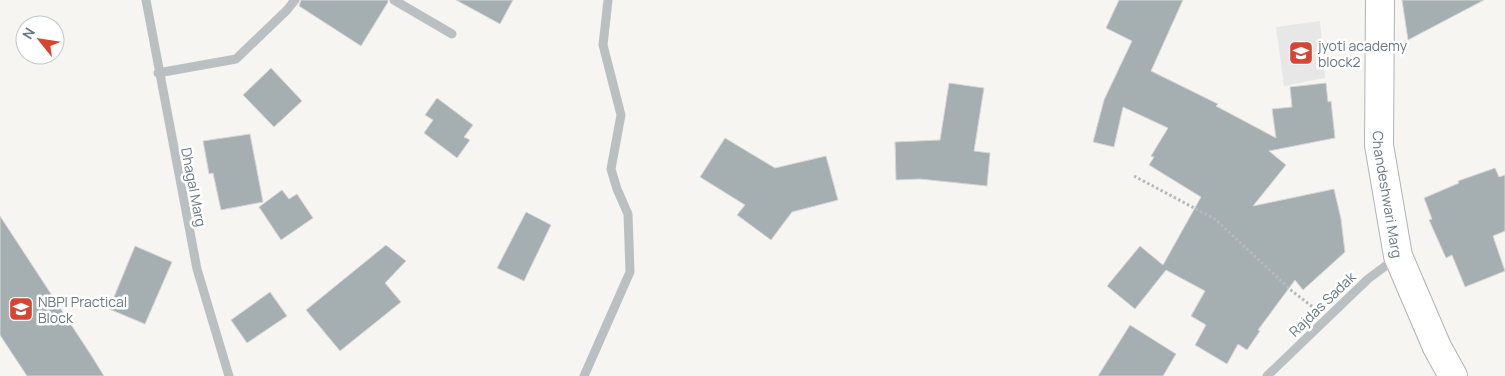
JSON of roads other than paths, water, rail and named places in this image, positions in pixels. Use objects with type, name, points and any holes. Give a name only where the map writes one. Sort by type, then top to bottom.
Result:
[{"type":"main road","name":"Chandeshwari Marg","points":[[1380,0],[1379,145],[1398,256],[1437,347],[1453,376]]},
{"type":"street","name":"Dhagal Marg","points":[[146,0],[158,73],[197,269],[230,376]]},
{"type":"street","points":[[158,73],[236,59],[295,0]]},
{"type":"street","points":[[394,0],[452,34]]},
{"type":"street","points":[[584,376],[630,272],[628,214],[611,169],[621,115],[603,45],[608,0]]},
{"type":"street","name":"Rajdas Sadak","points":[[1267,376],[1368,279],[1398,256]]},
{"type":"place","name":"jyoti academy block2","points":[[1301,53]]},
{"type":"place","name":"NBPI Practical Block","points":[[21,309]]}]
